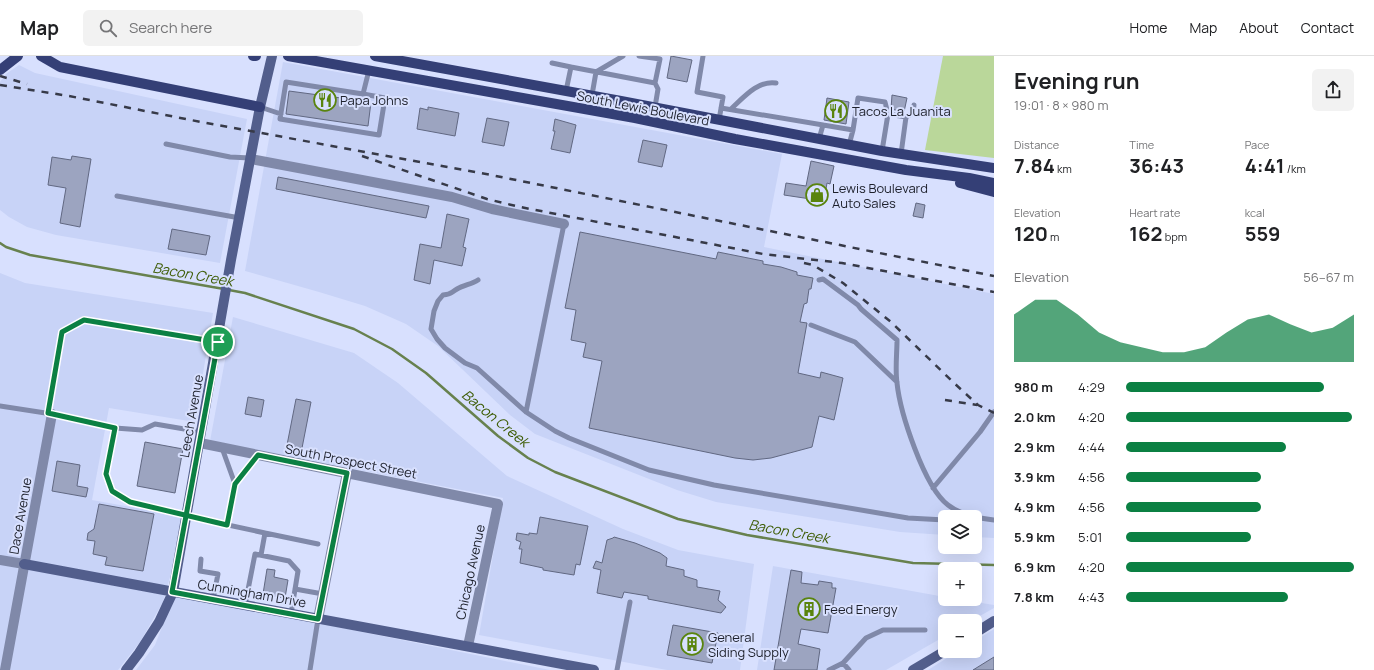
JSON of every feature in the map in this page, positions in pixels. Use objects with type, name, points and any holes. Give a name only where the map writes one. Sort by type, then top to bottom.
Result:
[{"type":"main road","points":[[0,70],[18,56]]},
{"type":"main road","points":[[41,56],[60,67],[260,107]]},
{"type":"main road","name":"Leech Avenue","points":[[126,670],[140,653],[159,622],[172,592],[218,342],[231,260],[260,107],[272,56]]},
{"type":"main road","name":"South Lewis Boulevard","points":[[288,56],[628,117],[735,139],[906,170],[969,178],[994,183]]},
{"type":"main road","name":"South Lewis Boulevard","points":[[376,56],[592,95],[882,151],[994,168]]},
{"type":"main road","points":[[906,170],[994,192]]},
{"type":"main road","name":"Cunningham Drive","points":[[24,564],[594,670]]},
{"type":"main road","points":[[982,629],[994,621]]},
{"type":"main road","points":[[919,669],[938,656]]},
{"type":"street","points":[[251,159],[452,197],[492,209],[564,224]]},
{"type":"street","name":"Dace Avenue","points":[[5,670],[50,413]]},
{"type":"street","name":"South Prospect Street","points":[[200,443],[498,504]]},
{"type":"street","points":[[318,619],[347,473]]},
{"type":"street","name":"Chicago Avenue","points":[[468,646],[498,504]]},
{"type":"street","name":"Cunningham Drive","points":[[0,560],[24,564]]},
{"type":"lane","points":[[592,95],[596,72],[623,56]]},
{"type":"lane","points":[[640,56],[660,58],[655,83],[658,89],[655,107]]},
{"type":"lane","points":[[703,56],[697,92],[723,97],[719,120]]},
{"type":"lane","points":[[552,63],[655,83]]},
{"type":"lane","points":[[566,91],[570,67]]},
{"type":"lane","points":[[363,94],[369,70]]},
{"type":"lane","points":[[286,82],[363,94],[385,98],[379,135],[280,119],[286,82]]},
{"type":"lane","points":[[731,109],[760,85],[769,82],[776,83]]},
{"type":"lane","points":[[849,145],[858,98],[885,102],[888,114],[882,151]]},
{"type":"lane","points":[[888,114],[906,117],[913,113],[914,105]]},
{"type":"lane","points":[[260,107],[281,114]]},
{"type":"lane","points":[[721,108],[853,130]]},
{"type":"lane","points":[[901,154],[906,117]]},
{"type":"lane","points":[[819,139],[823,125]]},
{"type":"lane","points":[[166,144],[230,157],[251,159]]},
{"type":"lane","points":[[118,196],[240,218]]},
{"type":"lane","points":[[526,412],[564,224]]},
{"type":"lane","points":[[819,280],[823,279],[858,305],[897,340],[897,382],[908,430],[933,488],[948,505],[961,512],[994,520]]},
{"type":"lane","points":[[478,280],[471,285],[457,289],[451,294],[443,295],[438,301],[434,311],[431,329],[444,348],[477,368],[526,412],[555,432],[649,470],[714,485],[908,518],[938,520]]},
{"type":"lane","points":[[50,413],[62,332],[84,320],[218,342]]},
{"type":"lane","points":[[811,325],[855,342],[897,382]]},
{"type":"lane","points":[[0,406],[50,413],[115,428],[142,430],[155,424],[202,432]]},
{"type":"lane","points":[[933,488],[980,432],[994,412]]},
{"type":"lane","points":[[115,428],[106,474],[112,491],[130,502],[186,516],[318,544]]},
{"type":"lane","points":[[222,448],[235,484]]},
{"type":"lane","points":[[227,525],[235,484],[258,455]]},
{"type":"lane","points":[[982,519],[987,519]]},
{"type":"lane","points":[[261,555],[265,532]]},
{"type":"lane","points":[[245,605],[255,554],[261,555],[289,561],[298,571],[292,614]]},
{"type":"lane","points":[[201,559],[200,571],[218,574],[213,599]]},
{"type":"lane","points":[[296,589],[323,594]]},
{"type":"lane","points":[[617,670],[630,602]]},
{"type":"lane","points":[[310,670],[318,619]]},
{"type":"lane","points":[[830,670],[844,663],[866,638],[883,630],[925,630]]},
{"type":"lane","points":[[844,663],[849,670]]},
{"type":"shaded area","points":[[283,62],[782,154],[764,247],[994,294],[994,538],[982,537],[982,510],[938,510],[938,535],[900,532],[716,502],[677,490],[535,434],[510,415],[438,346],[406,324],[365,306],[245,271]]},
{"type":"shaded area","points":[[19,65],[35,73],[247,119],[220,263],[56,235],[27,227],[0,210],[0,82],[6,74]]},
{"type":"shaded area","points":[[0,273],[25,283],[213,313],[195,422],[109,408],[92,500],[181,516],[173,566],[163,602],[140,642],[118,670],[0,670]]},
{"type":"shaded area","points":[[233,317],[354,353],[398,383],[507,476],[623,529],[678,550],[754,564],[740,670],[667,670],[479,635],[503,498],[210,441]]},
{"type":"shaded area","points":[[773,566],[938,596],[938,606],[982,606],[982,603],[994,605],[994,608],[982,615],[938,614],[938,640],[886,670],[757,670]]},
{"type":"shaded area","points":[[175,594],[550,670],[136,670],[155,645]]},
{"type":"shaded area","points":[[994,629],[994,670],[928,670],[947,658],[982,658],[982,637]]},
{"type":"green space","points":[[943,56],[994,56],[994,158],[925,150]]},
{"type":"building","points":[[671,56],[692,60],[687,82],[667,78]]},
{"type":"building","points":[[289,91],[371,102],[368,126],[286,114]]},
{"type":"building","points":[[892,95],[907,98],[904,112],[891,109]]},
{"type":"building","name":"Tacos La Juanita","points":[[827,98],[849,102],[846,124],[824,120]]},
{"type":"building","points":[[428,107],[459,113],[455,136],[417,129],[420,108],[428,110]]},
{"type":"building","points":[[487,118],[509,122],[504,146],[482,142]]},
{"type":"building","points":[[555,119],[576,125],[570,153],[551,149],[555,131],[553,131]]},
{"type":"building","points":[[643,140],[667,145],[662,167],[638,162]]},
{"type":"building","points":[[72,156],[91,159],[80,227],[60,223],[66,188],[48,185],[52,157],[71,160]]},
{"type":"building","points":[[811,161],[834,166],[830,184],[827,183],[824,201],[784,195],[786,183],[806,186]]},
{"type":"building","points":[[278,177],[429,206],[426,218],[276,189]]},
{"type":"building","points":[[916,203],[925,205],[923,218],[913,216]]},
{"type":"building","points":[[447,214],[469,219],[463,247],[466,248],[462,266],[434,260],[430,284],[414,280],[420,244],[441,248]]},
{"type":"building","points":[[172,229],[210,236],[206,255],[168,249]]},
{"type":"building","points":[[580,232],[716,259],[718,252],[763,261],[763,264],[781,267],[797,272],[797,275],[813,278],[811,289],[809,289],[807,303],[804,304],[800,322],[807,323],[798,373],[820,378],[821,372],[843,378],[834,420],[819,416],[812,447],[771,458],[753,460],[735,458],[589,428],[602,361],[583,357],[586,343],[571,340],[576,310],[565,308]]},
{"type":"building","points":[[248,397],[264,400],[261,417],[245,414]]},
{"type":"building","points":[[296,399],[311,402],[302,448],[287,445]]},
{"type":"building","points":[[145,442],[183,449],[175,493],[137,486]]},
{"type":"building","points":[[57,461],[80,465],[77,486],[88,488],[86,497],[52,491]]},
{"type":"building","points":[[99,504],[154,514],[143,571],[105,565],[107,557],[93,554],[95,541],[87,540],[88,533],[94,529]]},
{"type":"building","points":[[540,517],[588,526],[580,565],[576,564],[574,575],[543,570],[543,568],[520,563],[522,549],[519,549],[521,542],[516,540],[517,533],[529,535],[529,533],[537,534]]},
{"type":"building","points":[[614,537],[635,543],[660,553],[667,558],[666,566],[684,570],[684,576],[697,580],[697,587],[720,591],[718,600],[726,607],[721,613],[648,599],[648,596],[624,592],[622,598],[597,593],[601,570],[593,568],[596,561],[602,563],[607,540]]},
{"type":"building","points":[[267,569],[275,570],[274,577],[288,580],[285,598],[263,594]]},
{"type":"building","name":"Feed Energy","points":[[791,570],[802,572],[801,583],[818,585],[819,581],[832,583],[832,588],[836,588],[828,633],[801,629],[798,644],[820,649],[817,670],[774,670]]},
{"type":"building","name":"General Siding Supply","points":[[673,625],[718,633],[712,663],[667,655]]},
{"type":"building","points":[[994,657],[994,670],[973,670]]},
{"type":"waterway","name":"Bacon Creek","points":[[0,243],[6,247],[30,255],[224,289]]},
{"type":"waterway","name":"Bacon Creek","points":[[229,290],[245,293],[354,329],[392,349],[426,373],[498,436],[528,458],[555,472],[678,519],[747,535],[913,563],[994,565]]},
{"type":"railway","points":[[0,76],[27,84]]},
{"type":"railway","points":[[0,85],[69,96],[201,122],[491,175],[994,276]]},
{"type":"railway","points":[[362,156],[487,199],[520,207],[763,254],[842,263],[994,292]]},
{"type":"railway","points":[[804,263],[813,265],[843,283],[891,322],[978,405],[994,413]]},
{"type":"railway","points":[[945,400],[977,405]]},
{"type":"place","name":"Papa Johns","points":[[325,100]]},
{"type":"place","name":"Tacos La Juanita","points":[[836,111]]},
{"type":"place","name":"Lewis Boulevard Auto Sales","points":[[817,195]]},
{"type":"place","name":"Feed Energy","points":[[809,609]]},
{"type":"place","name":"General Siding Supply","points":[[692,644]]},
{"type":"route","points":[[218,342],[84,320],[62,332],[48,413],[115,428],[106,474],[112,491],[130,502],[186,516],[227,525],[235,484],[258,455],[347,473],[318,619],[172,592],[186,516],[212,377],[218,342]]}]
